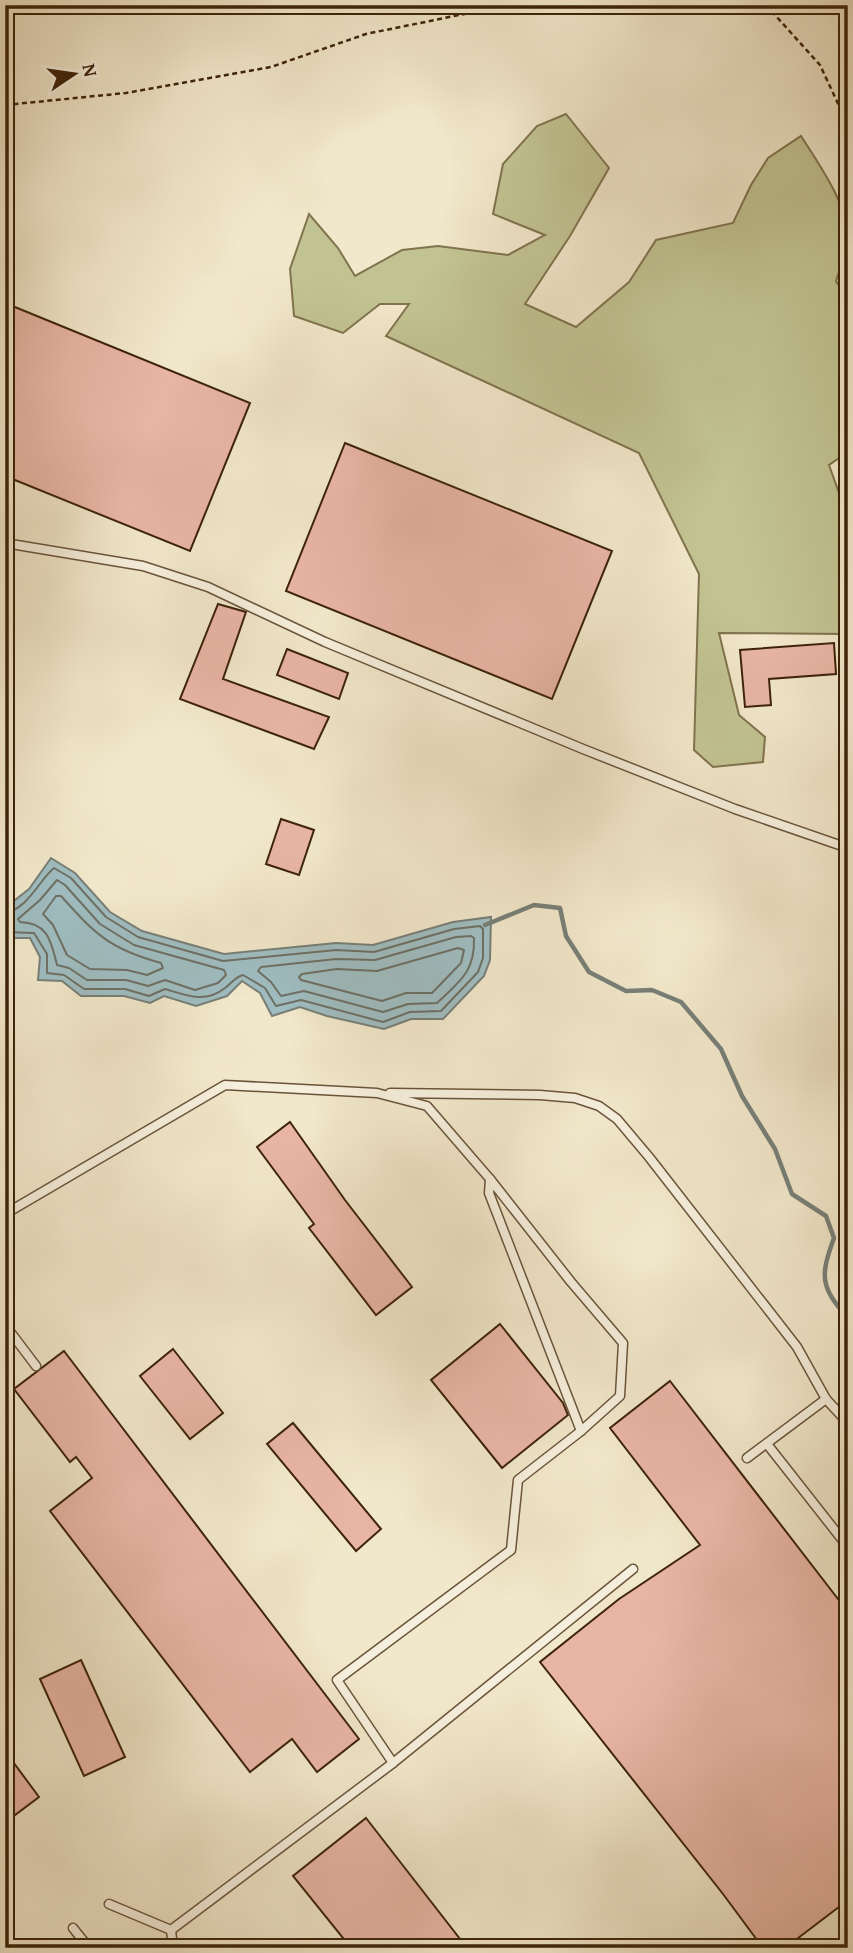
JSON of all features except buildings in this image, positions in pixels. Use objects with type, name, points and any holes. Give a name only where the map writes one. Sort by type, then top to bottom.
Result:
[{"type":"lane","points":[[5,543],[142,566],[208,587],[325,642],[583,749],[735,809],[848,848]]},
{"type":"lane","points":[[5,1214],[225,1085],[377,1093],[540,1095],[575,1098],[599,1106],[617,1119],[649,1157],[796,1347],[826,1399],[848,1423]]},
{"type":"lane","points":[[377,1093],[427,1106],[623,1343],[620,1396],[581,1431],[518,1480],[511,1550],[337,1680],[393,1763]]},
{"type":"lane","points":[[490,1179],[489,1192],[581,1431]]},
{"type":"lane","points":[[5,1325],[36,1366]]},
{"type":"lane","points":[[747,1458],[826,1399]]},
{"type":"lane","points":[[766,1444],[848,1547]]},
{"type":"lane","points":[[172,1930],[393,1763],[633,1570]]},
{"type":"lane","points":[[109,1904],[172,1930]]},
{"type":"lane","points":[[74,1928],[89,1948]]},
{"type":"lane","points":[[172,1930],[173,1948]]},
{"type":"path","points":[[468,5],[469,13]]},
{"type":"path","points":[[5,105],[126,93],[271,66],[366,34],[469,13],[595,5]]},
{"type":"path","points":[[766,5],[820,65],[841,110],[841,140],[848,158]]},
{"type":"green space","points":[[566,114],[609,168],[570,236],[525,304],[576,327],[629,282],[656,240],[733,223],[751,185],[768,158],[801,136],[831,185],[844,213],[848,239],[836,281],[848,300],[848,452],[829,465],[848,518],[848,641],[845,634],[719,633],[739,715],[765,737],[763,762],[713,767],[694,750],[699,574],[639,453],[386,336],[409,304],[380,304],[343,333],[294,316],[290,269],[309,214],[338,248],[355,276],[402,250],[438,246],[508,255],[545,235],[493,214],[503,164],[537,126]]},
{"type":"water","points":[[51,858],[75,873],[110,912],[142,931],[224,954],[336,943],[373,945],[453,922],[491,917],[490,960],[484,976],[443,1019],[411,1019],[384,1029],[300,1007],[272,1016],[260,993],[242,981],[227,996],[196,1006],[164,996],[150,1003],[124,996],[81,996],[62,981],[38,980],[40,957],[30,938],[5,938],[5,908],[29,889]]},
{"type":"waterway","points":[[485,925],[534,905],[560,908],[566,936],[589,972],[626,991],[652,990],[681,1002],[721,1049],[742,1096],[775,1149],[792,1194],[826,1216],[834,1238],[826,1262],[825,1281],[832,1298],[848,1318]]}]
